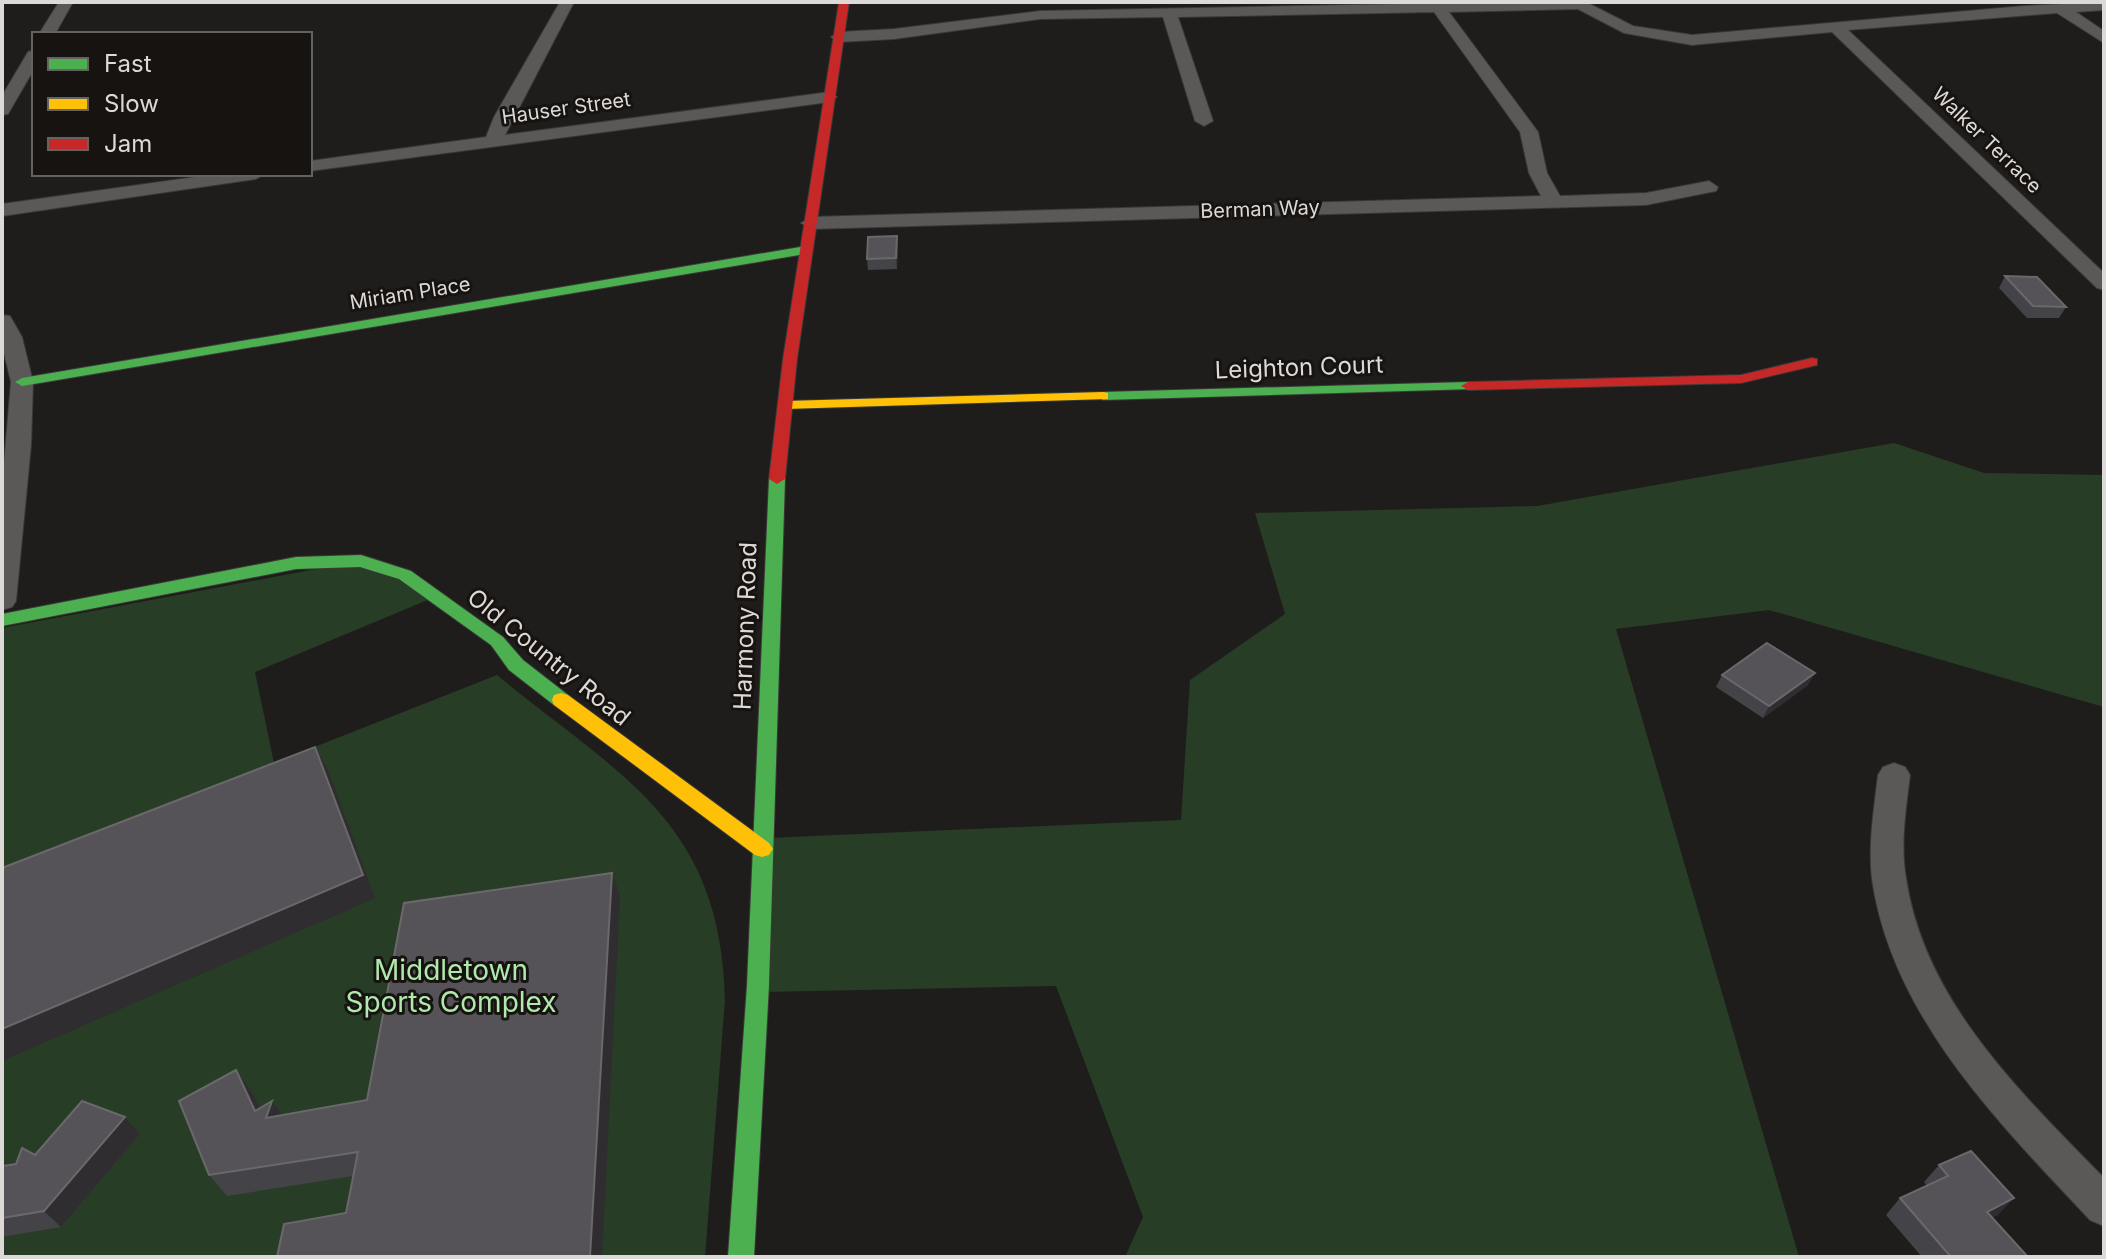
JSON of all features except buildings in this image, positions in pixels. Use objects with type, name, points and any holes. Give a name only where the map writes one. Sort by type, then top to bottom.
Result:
[{"type":"street","points":[[48,32],[66,2]]},
{"type":"street","points":[[494,140],[503,117],[567,2]]},
{"type":"street","name":"Harmony Road","points":[[741,1257],[758,985],[774,511],[806,250],[844,2]]},
{"type":"street","points":[[839,37],[894,34],[1022,15],[1577,4],[1615,26],[1672,39],[1708,40],[2104,6]]},
{"type":"street","points":[[1438,7],[1529,132],[1538,173],[1553,201]]},
{"type":"street","points":[[2060,8],[2104,38]]},
{"type":"street","points":[[1169,13],[1204,121]]},
{"type":"street","name":"Walker Terrace","points":[[1838,29],[2104,284]]},
{"type":"street","points":[[2,110],[30,71]]},
{"type":"street","name":"Hauser Street","points":[[312,166],[829,97]]},
{"type":"street","points":[[2,210],[242,176]]},
{"type":"street","name":"Berman Way","points":[[811,223],[1659,198],[1709,187]]},
{"type":"street","name":"Miriam Place","points":[[22,382],[806,250]]},
{"type":"street","points":[[2,321],[11,337],[22,382],[19,445],[2,601]]},
{"type":"street","name":"Leighton Court","points":[[785,405],[1741,379],[1812,362]]},
{"type":"street","name":"Old Country Road","points":[[2,620],[296,563],[340,560],[385,567],[405,575],[497,641],[516,665],[540,684],[762,849]]},
{"type":"street","points":[[1894,775],[1886,845],[1889,881],[1906,942],[1921,975],[1974,1062],[2019,1117],[2104,1206]]},
{"type":"green space","points":[[1894,443],[1984,473],[2104,475],[2104,707],[1769,610],[1616,629],[1799,1257],[1125,1257],[1143,1217],[1056,986],[764,992],[768,838],[1181,820],[1190,680],[1285,614],[1255,513],[1537,506]]},
{"type":"green space","name":"Middletown Sports Complex","points":[[375,558],[442,594],[255,672],[274,763],[497,675],[623,775],[656,809],[684,845],[705,888],[719,939],[725,1000],[705,1257],[2,1257],[2,628]]},
{"type":"traffic: fast","points":[[22,382],[806,250]]},
{"type":"traffic: fast","points":[[1103,396],[1468,386]]},
{"type":"traffic: fast","points":[[741,1257],[758,985],[777,479]]},
{"type":"traffic: fast","points":[[2,620],[296,563],[361,561],[405,575],[497,641],[516,665],[561,700]]},
{"type":"traffic: slow","points":[[785,405],[1103,396]]},
{"type":"traffic: slow","points":[[561,700],[762,849]]},
{"type":"traffic: jam","points":[[777,479],[790,359],[844,2]]},
{"type":"traffic: jam","points":[[1468,386],[1741,379],[1812,362]]}]
